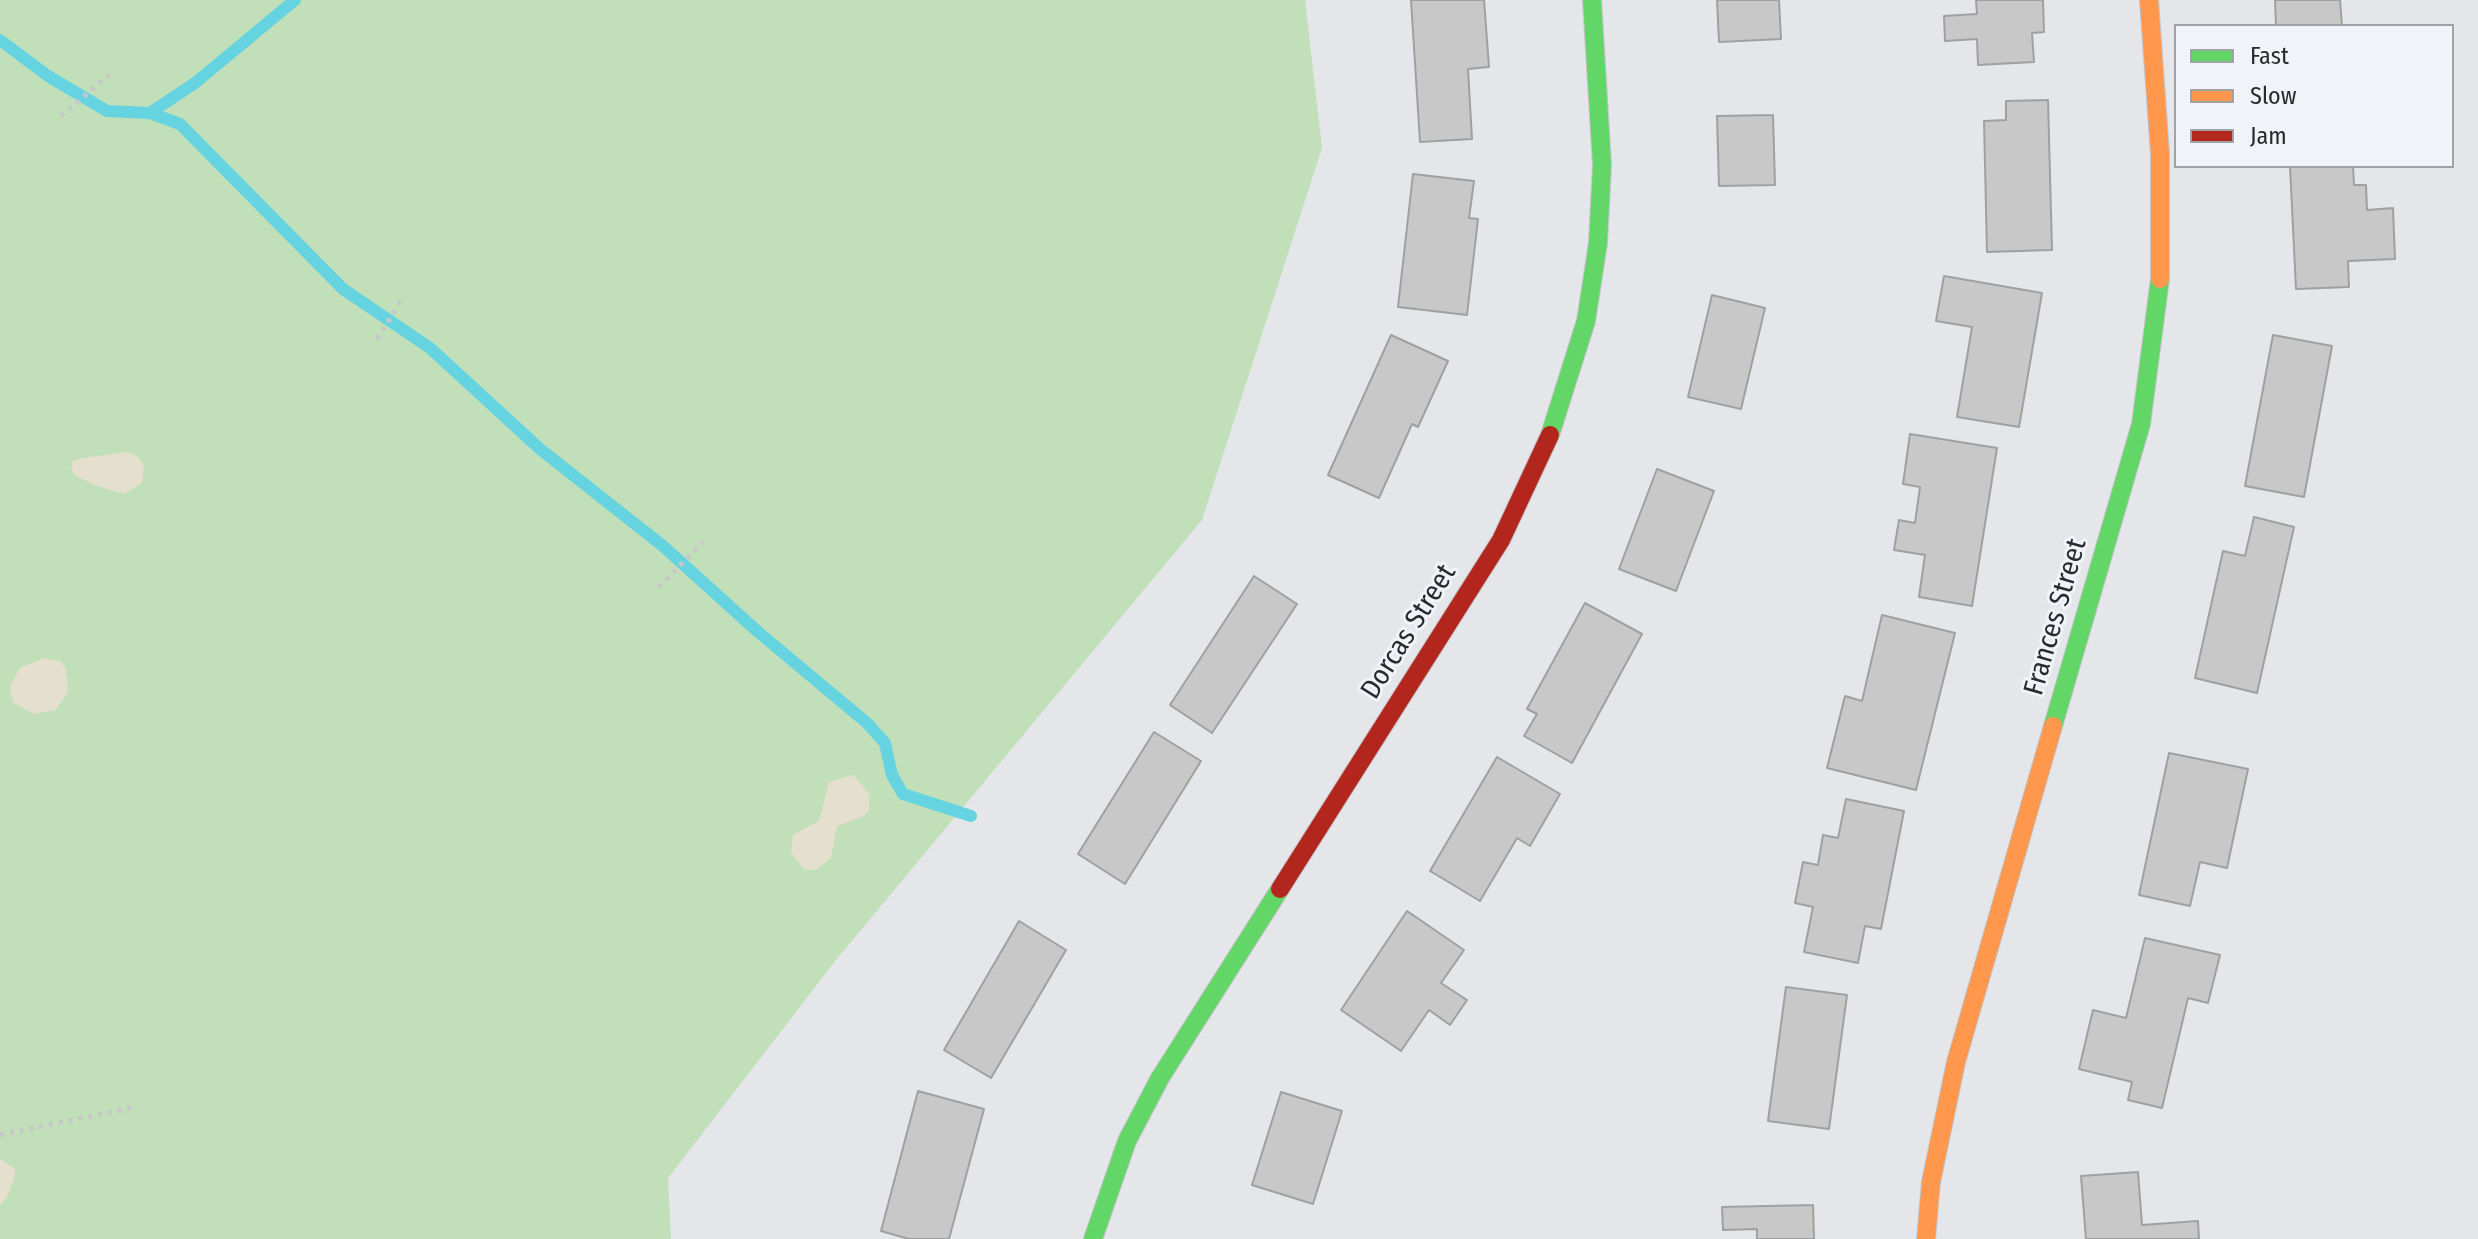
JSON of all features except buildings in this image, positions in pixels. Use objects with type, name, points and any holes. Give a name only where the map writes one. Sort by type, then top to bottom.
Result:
[{"type":"street","name":"Dorcas Street","points":[[1093,1239],[1127,1141],[1160,1078],[1501,540],[1536,470],[1565,396],[1586,321],[1598,243],[1602,165],[1592,0]]},
{"type":"street","name":"Frances Street","points":[[1926,1239],[1931,1182],[1956,1062],[2141,424],[2160,278],[2160,154],[2149,0]]},
{"type":"path","points":[[61,116],[109,75]]},
{"type":"path","points":[[377,339],[402,299]]},
{"type":"path","points":[[659,587],[703,542]]},
{"type":"path","points":[[0,1135],[131,1108]]},
{"type":"green space","points":[[0,0],[1305,0],[1322,148],[1202,520],[836,960],[668,1178],[671,1239],[0,1239]]},
{"type":"sand","points":[[127,452],[136,455],[144,465],[142,483],[124,494],[97,486],[76,476],[71,469],[73,461]]},
{"type":"sand","points":[[44,658],[60,661],[66,668],[68,692],[56,710],[33,714],[14,703],[11,684],[20,668]]},
{"type":"sand","points":[[853,775],[869,794],[869,811],[862,817],[837,826],[831,858],[816,870],[804,869],[791,853],[793,835],[819,821],[829,782]]},
{"type":"sand","points":[[0,1159],[15,1169],[15,1175],[8,1196],[0,1205]]},
{"type":"waterway","points":[[150,113],[195,83],[295,0]]},
{"type":"waterway","points":[[0,40],[48,76],[107,111],[150,113],[180,124],[343,289],[430,348],[540,449],[663,546],[757,631],[867,723],[885,743],[892,775],[903,794],[971,816]]},
{"type":"traffic: fast","points":[[1550,435],[1586,321],[1598,243],[1602,165],[1592,0]]},
{"type":"traffic: fast","points":[[2053,726],[2141,424],[2160,279]]},
{"type":"traffic: fast","points":[[1093,1239],[1127,1141],[1160,1078],[1280,889]]},
{"type":"traffic: slow","points":[[2149,0],[2160,154],[2160,279]]},
{"type":"traffic: slow","points":[[1926,1239],[1931,1182],[1956,1062],[2053,726]]},
{"type":"traffic: jam","points":[[1280,889],[1501,540],[1550,435]]}]
